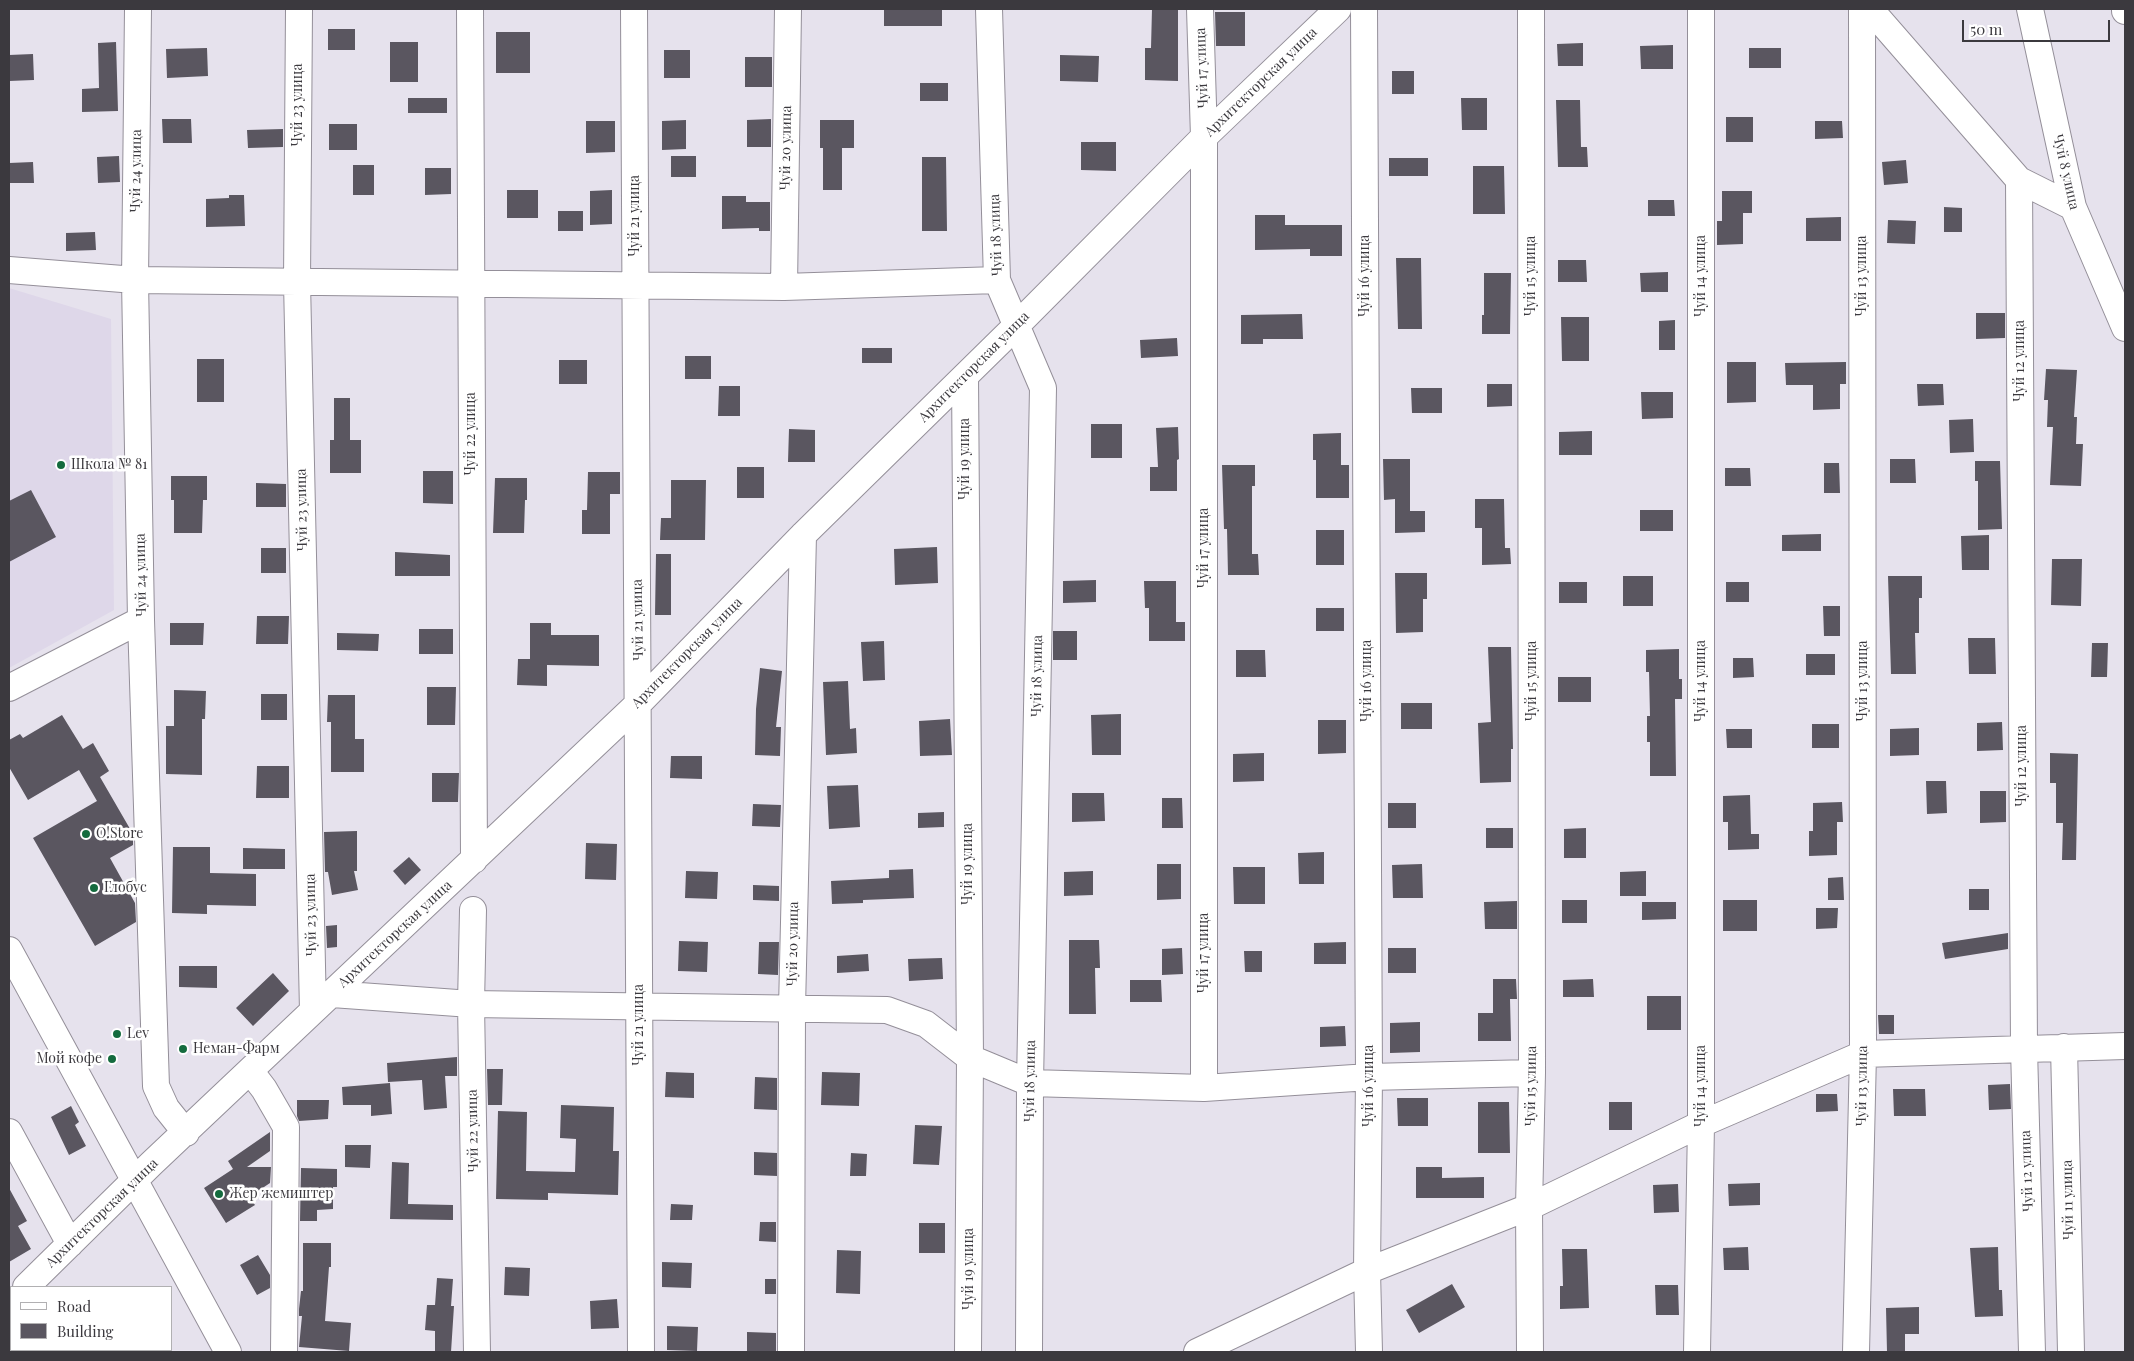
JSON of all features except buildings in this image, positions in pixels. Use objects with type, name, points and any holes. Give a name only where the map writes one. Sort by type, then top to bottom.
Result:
[{"type":"street","name":"Чуй 24 улица","points":[[138,9],[135,280],[142,620],[156,1086],[166,1108],[186,1133]]},
{"type":"street","name":"Чуй 23 улица","points":[[299,9],[297,282],[322,1002]]},
{"type":"street","name":"Чуй 22 улица","points":[[470,9],[474,860]]},
{"type":"street","name":"Чуй 21 улица","points":[[634,9],[641,1352]]},
{"type":"street","name":"Чуй 20 улица","points":[[784,287],[788,9]]},
{"type":"street","name":"Чуй 18 улица","points":[[989,9],[997,280],[1043,388],[1030,1083],[1029,1352]]},
{"type":"street","name":"Чуй 17 улица","points":[[1200,9],[1204,137],[1204,1088]]},
{"type":"street","name":"Архитекторская улица","points":[[27,1286],[135,1180],[639,703],[803,535],[1016,326],[1204,137],[1338,9]]},
{"type":"street","name":"Чуй 16 улица","points":[[1364,9],[1369,1077],[1366,1271],[1368,1352]]},
{"type":"street","name":"Чуй 15 улица","points":[[1530,1352],[1529,1206],[1532,1073],[1531,9]]},
{"type":"street","name":"Чуй 14 улица","points":[[1697,1352],[1701,1124],[1701,9]]},
{"type":"street","name":"Чуй 13 улица","points":[[1856,1352],[1863,1054],[1862,9]]},
{"type":"street","points":[[1870,9],[2019,180],[2073,207]]},
{"type":"street","name":"Чуй 8 улица","points":[[2030,9],[2073,207],[2125,328]]},
{"type":"street","name":"Чуй 12 улица","points":[[2019,180],[2024,1048],[2032,1352]]},
{"type":"street","points":[[9,270],[135,280],[635,286],[784,287],[997,280]]},
{"type":"street","name":"Чуй 19 улица","points":[[965,376],[970,1058],[968,1352]]},
{"type":"street","name":"Чуй 20 улица","points":[[791,1352],[792,1008],[803,535]]},
{"type":"street","points":[[9,688],[142,620]]},
{"type":"street","name":"Чуй 22 улица","points":[[473,910],[471,1004],[477,1352]]},
{"type":"street","points":[[9,950],[228,1352]]},
{"type":"street","points":[[322,1002],[887,1010],[926,1024],[970,1058],[1030,1083],[1204,1088],[1369,1077],[1532,1073]]},
{"type":"street","points":[[1197,1352],[1366,1271],[1529,1206],[1701,1124],[1863,1054],[2125,1046]]},
{"type":"street","name":"Чуй 11 улица","points":[[2064,1048],[2072,1352]]},
{"type":"street","points":[[251,1072],[264,1089],[286,1127],[284,1352]]},
{"type":"street","points":[[9,1132],[70,1244]]},
{"type":"shaded area","name":"Школа № 81","points":[[9,288],[111,319],[114,610],[9,668]]},
{"type":"place","name":"Школа № 81","points":[[61,465]]},
{"type":"place","name":"O!Store","points":[[86,834]]},
{"type":"place","name":"Глобус","points":[[94,888]]},
{"type":"place","name":"Lev","points":[[117,1034]]},
{"type":"place","name":"Неман-Фарм","points":[[183,1049]]},
{"type":"place","name":"Мой кофе","points":[[112,1059]]},
{"type":"place","name":"Жер жемиштер","points":[[219,1194]]}]
